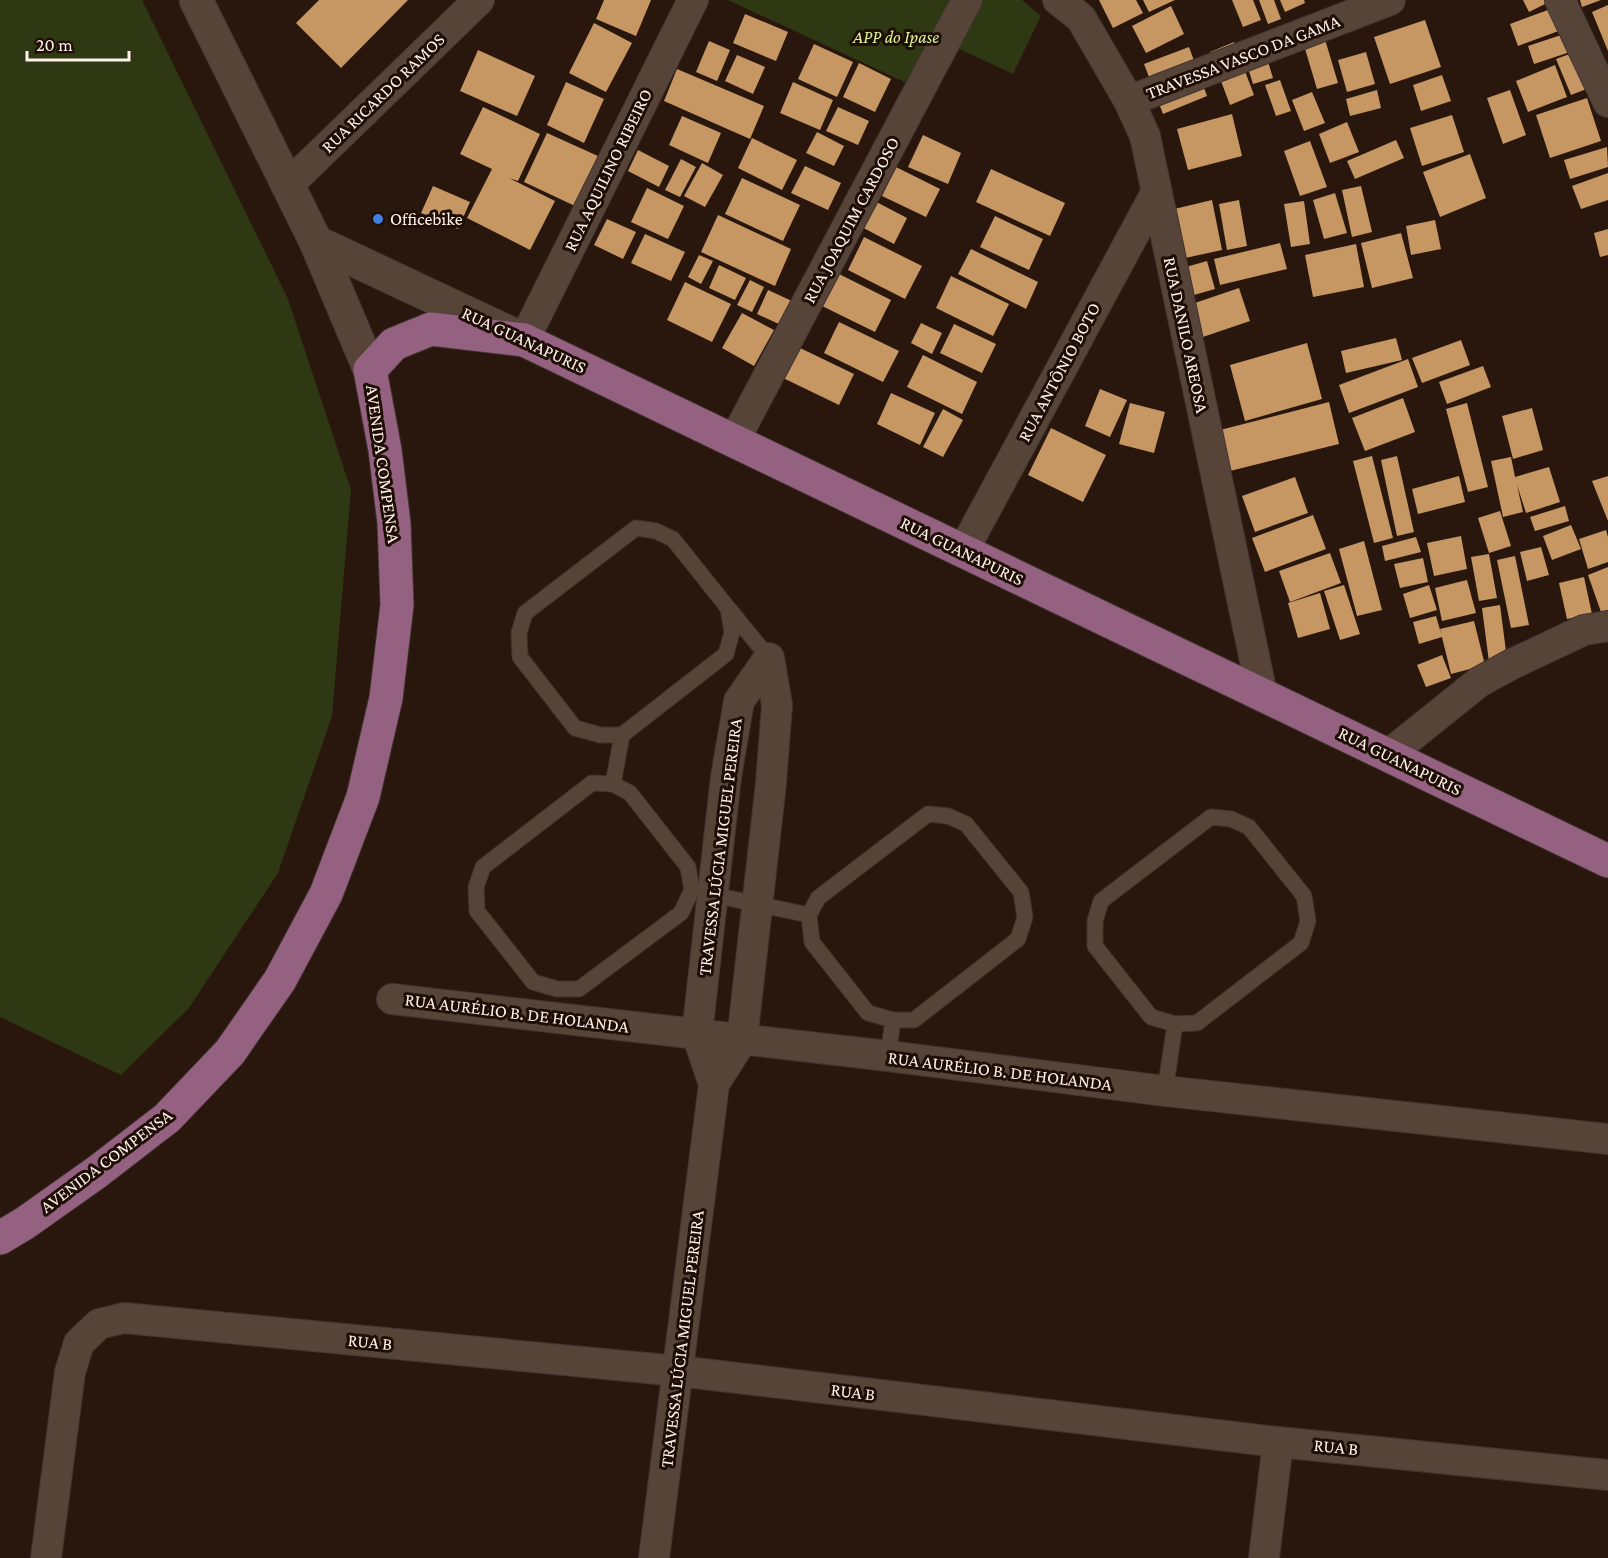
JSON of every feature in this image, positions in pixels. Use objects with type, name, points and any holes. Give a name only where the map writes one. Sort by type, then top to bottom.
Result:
[{"type":"main road","name":"AVENIDA COMPENSA","points":[[0,1238],[98,1172],[167,1118],[230,1052],[280,980],[326,894],[363,797],[386,698],[397,605],[394,523],[385,450],[370,370],[393,344],[431,330],[524,340]]},
{"type":"main road","name":"RUA GUANAPURIS","points":[[524,340],[1608,861]]},
{"type":"street","name":"AVENIDA COMPENSA","points":[[196,0],[316,242],[370,370]]},
{"type":"street","name":"RUA RICARDO RAMOS","points":[[287,186],[479,0]]},
{"type":"street","name":"RUA AQUILINO RIBEIRO","points":[[524,340],[693,0]]},
{"type":"street","name":"RUA JOAQUIM CARDOSO","points":[[734,441],[967,0]]},
{"type":"street","name":"RUA DANILO AREOSA","points":[[1058,0],[1081,18],[1129,101],[1145,136],[1262,694]]},
{"type":"street","name":"TRAVESSA VASCO DA GAMA","points":[[1129,101],[1390,0]]},
{"type":"street","points":[[1560,0],[1608,102]]},
{"type":"street","name":"RUA ANTÔNIO BOTO","points":[[963,551],[1156,193]]},
{"type":"street","name":"RUA GUANAPURIS","points":[[316,242],[524,340]]},
{"type":"street","points":[[1388,755],[1479,682],[1584,630],[1608,626]]},
{"type":"street","name":"TRAVESSA LÚCIA MIGUEL PEREIRA","points":[[714,1084],[697,1034],[702,893],[739,701],[769,658]]},
{"type":"street","name":"TRAVESSA LÚCIA MIGUEL PEREIRA","points":[[654,1558],[714,1084],[742,1040],[771,783],[777,705],[769,658]]},
{"type":"street","name":"RUA AURÉLIO B. DE HOLANDA","points":[[392,999],[555,1003],[697,1034],[742,1040],[1165,1091],[1608,1139]]},
{"type":"street","name":"RUA B","points":[[46,1558],[70,1372],[79,1343],[99,1324],[124,1318],[678,1371],[1278,1442],[1608,1475]]},
{"type":"street","points":[[1264,1558],[1278,1442]]},
{"type":"lane","points":[[728,608],[732,632],[726,654],[621,735],[600,735],[575,728],[520,657],[519,633],[525,613],[636,528],[656,531],[673,539],[769,658]]},
{"type":"lane","points":[[613,784],[621,735]]},
{"type":"lane","points":[[592,783],[613,784],[630,793],[688,867],[702,893],[681,913],[579,989],[555,1003],[533,982],[477,911],[477,887],[483,867],[592,783]]},
{"type":"lane","points":[[928,814],[948,816],[966,824],[1021,892],[1025,917],[1018,939],[914,1020],[893,1020],[868,1013],[812,942],[809,915],[818,898],[928,814]]},
{"type":"lane","points":[[1211,817],[1231,819],[1248,827],[1304,896],[1308,921],[1301,943],[1197,1023],[1175,1024],[1151,1017],[1095,946],[1095,921],[1101,901],[1211,817]]},
{"type":"lane","points":[[702,893],[809,915]]},
{"type":"lane","points":[[888,1056],[893,1020]]},
{"type":"lane","points":[[1165,1091],[1175,1024]]},
{"type":"green space","points":[[0,0],[142,0],[288,299],[351,490],[332,716],[278,873],[189,1008],[121,1075],[0,1017]]},
{"type":"green space","name":"APP do Ipase","points":[[728,0],[1022,0],[1041,16],[1013,74],[953,46],[911,85]]},
{"type":"building","points":[[319,0],[408,0],[341,68],[296,23]]},
{"type":"building","points":[[604,0],[651,0],[636,36],[596,19]]},
{"type":"building","points":[[1099,0],[1136,0],[1143,13],[1113,28]]},
{"type":"building","points":[[1143,0],[1175,0],[1149,12]]},
{"type":"building","points":[[1232,0],[1253,0],[1261,20],[1243,27]]},
{"type":"building","points":[[1259,0],[1274,0],[1281,19],[1268,24]]},
{"type":"building","points":[[1280,0],[1304,0],[1305,3],[1285,12]]},
{"type":"building","points":[[1523,0],[1545,0],[1547,3],[1529,12]]},
{"type":"building","points":[[1580,0],[1601,0],[1582,7]]},
{"type":"building","points":[[1608,5],[1608,51],[1592,12]]},
{"type":"building","points":[[1171,6],[1184,34],[1146,53],[1132,26]]},
{"type":"building","points":[[1556,7],[1564,29],[1518,46],[1510,24]]},
{"type":"building","points":[[745,14],[788,32],[776,61],[733,43]]},
{"type":"building","points":[[1425,20],[1441,67],[1390,84],[1374,37]]},
{"type":"building","points":[[594,23],[632,43],[606,92],[569,73]]},
{"type":"building","points":[[1564,34],[1570,52],[1534,64],[1528,46]]},
{"type":"building","points":[[1324,36],[1338,83],[1317,89],[1303,42]]},
{"type":"building","points":[[709,41],[730,50],[717,81],[696,72]]},
{"type":"building","points":[[1234,42],[1254,95],[1230,105],[1210,52]]},
{"type":"building","points":[[1262,42],[1273,78],[1253,84],[1242,49]]},
{"type":"building","points":[[814,44],[853,62],[837,97],[798,79]]},
{"type":"building","points":[[1189,47],[1207,96],[1163,114],[1144,64]]},
{"type":"building","points":[[478,50],[535,76],[517,116],[460,91]]},
{"type":"building","points":[[1366,52],[1375,84],[1347,92],[1338,60]]},
{"type":"building","points":[[1575,52],[1589,88],[1571,95],[1556,59]]},
{"type":"building","points":[[737,55],[765,67],[753,94],[725,81]]},
{"type":"building","points":[[859,63],[891,79],[875,112],[843,97]]},
{"type":"building","points":[[1555,65],[1567,97],[1528,112],[1516,81]]},
{"type":"building","points":[[677,69],[764,106],[750,139],[664,101]]},
{"type":"building","points":[[1442,75],[1451,101],[1421,111],[1413,85]]},
{"type":"building","points":[[1280,80],[1291,111],[1276,116],[1265,85]]},
{"type":"building","points":[[566,82],[604,99],[584,143],[547,125]]},
{"type":"building","points":[[793,82],[833,100],[820,130],[780,113]]},
{"type":"building","points":[[1377,90],[1381,108],[1350,116],[1346,99]]},
{"type":"building","points":[[1510,90],[1526,135],[1503,144],[1487,98]]},
{"type":"building","points":[[1312,92],[1325,123],[1304,131],[1292,100]]},
{"type":"building","points":[[1587,98],[1601,141],[1550,158],[1536,115]]},
{"type":"building","points":[[483,107],[540,134],[518,181],[509,178],[555,201],[530,250],[467,218],[492,169],[460,154]]},
{"type":"building","points":[[838,107],[869,121],[858,145],[826,131]]},
{"type":"building","points":[[1232,114],[1242,156],[1188,170],[1177,129]]},
{"type":"building","points":[[1452,115],[1464,152],[1422,166],[1410,128]]},
{"type":"building","points":[[682,116],[721,133],[708,163],[669,145]]},
{"type":"building","points":[[1347,122],[1359,152],[1330,163],[1319,134]]},
{"type":"building","points":[[817,132],[844,146],[834,166],[806,153]]},
{"type":"building","points":[[547,133],[598,156],[575,206],[524,182]]},
{"type":"building","points":[[923,135],[961,153],[948,184],[908,167]]},
{"type":"building","points":[[752,138],[797,160],[782,190],[738,168]]},
{"type":"building","points":[[1396,140],[1404,158],[1355,179],[1347,161]]},
{"type":"building","points":[[1310,141],[1327,187],[1300,196],[1284,151]]},
{"type":"building","points":[[1607,147],[1608,167],[1570,179],[1564,160]]},
{"type":"building","points":[[638,150],[669,166],[659,187],[628,171]]},
{"type":"building","points":[[1470,154],[1486,198],[1440,217],[1423,172]]},
{"type":"building","points":[[681,159],[696,167],[680,197],[665,190]]},
{"type":"building","points":[[702,163],[723,175],[705,207],[684,196]]},
{"type":"building","points":[[805,166],[841,183],[828,210],[791,193]]},
{"type":"building","points":[[896,167],[940,189],[926,217],[882,196]]},
{"type":"building","points":[[991,169],[1065,203],[1050,236],[976,202]]},
{"type":"building","points":[[1608,173],[1608,200],[1581,209],[1572,186]]},
{"type":"building","points":[[742,178],[800,205],[783,241],[725,214]]},
{"type":"building","points":[[433,186],[470,202],[458,229],[421,213]]},
{"type":"building","points":[[1361,186],[1372,232],[1352,237],[1342,190]]},
{"type":"building","points":[[647,188],[684,206],[668,239],[631,222]]},
{"type":"building","points":[[1335,193],[1347,233],[1324,239],[1313,200]]},
{"type":"building","points":[[867,197],[907,218],[894,244],[854,223]]},
{"type":"building","points":[[1212,200],[1222,250],[1176,260],[1166,211]]},
{"type":"building","points":[[1239,200],[1247,246],[1227,250],[1219,204]]},
{"type":"building","points":[[1304,201],[1310,244],[1291,247],[1284,204]]},
{"type":"building","points":[[718,215],[791,249],[775,286],[701,252]]},
{"type":"building","points":[[995,216],[1043,239],[1029,270],[980,247]]},
{"type":"building","points":[[607,219],[636,232],[623,259],[594,245]]},
{"type":"building","points":[[1435,220],[1441,249],[1411,255],[1406,226]]},
{"type":"building","points":[[1608,229],[1608,255],[1600,257],[1594,233]]},
{"type":"building","points":[[1401,233],[1413,278],[1372,288],[1361,243]]},
{"type":"building","points":[[645,234],[685,252],[671,281],[631,263]]},
{"type":"building","points":[[864,237],[922,266],[905,299],[848,270]]},
{"type":"building","points":[[1280,243],[1287,269],[1220,285],[1214,259]]},
{"type":"building","points":[[1356,244],[1364,287],[1313,297],[1305,255]]},
{"type":"building","points":[[971,249],[1038,282],[1026,309],[958,274]]},
{"type":"building","points":[[699,255],[713,261],[701,284],[688,277]]},
{"type":"building","points":[[1207,261],[1215,289],[1187,297],[1179,269]]},
{"type":"building","points":[[719,265],[746,278],[735,300],[709,288]]},
{"type":"building","points":[[833,271],[891,300],[875,332],[816,303]]},
{"type":"building","points":[[951,276],[1009,304],[993,336],[936,308]]},
{"type":"building","points":[[750,280],[764,287],[752,312],[737,305]]},
{"type":"building","points":[[685,282],[731,304],[712,342],[667,320]]},
{"type":"building","points":[[1239,288],[1250,321],[1197,339],[1186,306]]},
{"type":"building","points":[[768,290],[792,301],[781,325],[757,314]]},
{"type":"building","points":[[742,313],[774,330],[754,366],[722,348]]},
{"type":"building","points":[[839,322],[899,351],[883,382],[824,353]]},
{"type":"building","points":[[921,323],[942,333],[932,354],[911,343]]},
{"type":"building","points":[[954,324],[996,344],[982,373],[940,353]]},
{"type":"building","points":[[1396,338],[1402,360],[1346,373],[1341,351]]},
{"type":"building","points":[[1461,340],[1470,365],[1422,383],[1412,358]]},
{"type":"building","points":[[1307,343],[1322,399],[1245,421],[1230,365]]},
{"type":"building","points":[[796,346],[854,374],[839,405],[781,377]]},
{"type":"building","points":[[923,355],[977,382],[962,414],[907,387]]},
{"type":"building","points":[[1408,359],[1418,387],[1349,413],[1339,385]]},
{"type":"building","points":[[1483,366],[1491,387],[1447,404],[1439,382]]},
{"type":"building","points":[[1100,389],[1127,400],[1110,437],[1085,426]]},
{"type":"building","points":[[891,393],[935,413],[920,445],[877,424]]},
{"type":"building","points":[[1403,398],[1415,432],[1365,451],[1352,418]]},
{"type":"building","points":[[1329,402],[1339,444],[1230,471],[1220,430]]},
{"type":"building","points":[[1130,403],[1165,412],[1154,453],[1119,444]]},
{"type":"building","points":[[1467,403],[1488,487],[1468,492],[1446,409]]},
{"type":"building","points":[[1532,408],[1543,450],[1513,459],[1502,416]]},
{"type":"building","points":[[943,409],[963,420],[943,457],[923,447]]},
{"type":"building","points":[[1051,428],[1106,455],[1083,502],[1028,475]]},
{"type":"building","points":[[1372,456],[1393,538],[1374,543],[1353,461]]},
{"type":"building","points":[[1397,456],[1414,532],[1397,536],[1381,460]]},
{"type":"building","points":[[1511,457],[1515,477],[1549,467],[1560,502],[1526,513],[1517,485],[1523,512],[1503,517],[1491,461]]},
{"type":"building","points":[[1459,476],[1465,502],[1418,514],[1412,489]]},
{"type":"building","points":[[1608,476],[1608,521],[1592,481]]},
{"type":"building","points":[[1295,477],[1308,513],[1255,532],[1242,496]]},
{"type":"building","points":[[1565,506],[1569,521],[1535,531],[1530,517]]},
{"type":"building","points":[[1500,511],[1511,546],[1489,553],[1478,518]]},
{"type":"building","points":[[1313,515],[1326,549],[1265,572],[1252,538]]},
{"type":"building","points":[[1571,525],[1581,549],[1552,560],[1543,536]]},
{"type":"building","points":[[1606,530],[1608,562],[1588,569],[1579,539]]},
{"type":"building","points":[[1461,536],[1467,569],[1434,576],[1427,543]]},
{"type":"building","points":[[1416,537],[1421,552],[1385,561],[1382,546]]},
{"type":"building","points":[[1364,541],[1382,610],[1357,616],[1339,549]]},
{"type":"building","points":[[1541,547],[1549,575],[1527,581],[1520,552]]},
{"type":"building","points":[[1330,553],[1341,583],[1290,602],[1279,571]]},
{"type":"building","points":[[1489,554],[1497,598],[1479,601],[1471,557]]},
{"type":"building","points":[[1515,556],[1529,625],[1511,628],[1497,560]]},
{"type":"building","points":[[1423,558],[1428,582],[1400,588],[1394,564]]},
{"type":"building","points":[[1608,567],[1608,610],[1601,612],[1588,575]]},
{"type":"building","points":[[1584,577],[1592,614],[1567,619],[1559,583]]},
{"type":"building","points":[[1467,580],[1476,613],[1442,621],[1435,588]]},
{"type":"building","points":[[1344,585],[1360,634],[1340,640],[1324,591]]},
{"type":"building","points":[[1429,585],[1437,610],[1410,618],[1403,594]]},
{"type":"building","points":[[1320,593],[1330,629],[1298,638],[1288,603]]},
{"type":"building","points":[[1500,605],[1507,659],[1489,662],[1482,608]]},
{"type":"building","points":[[1436,616],[1442,637],[1419,644],[1413,622]]},
{"type":"building","points":[[1474,621],[1485,665],[1451,674],[1440,629]]},
{"type":"building","points":[[1442,655],[1451,678],[1426,687],[1417,665]]},
{"type":"place","name":"Officebike","points":[[378,219]]}]
